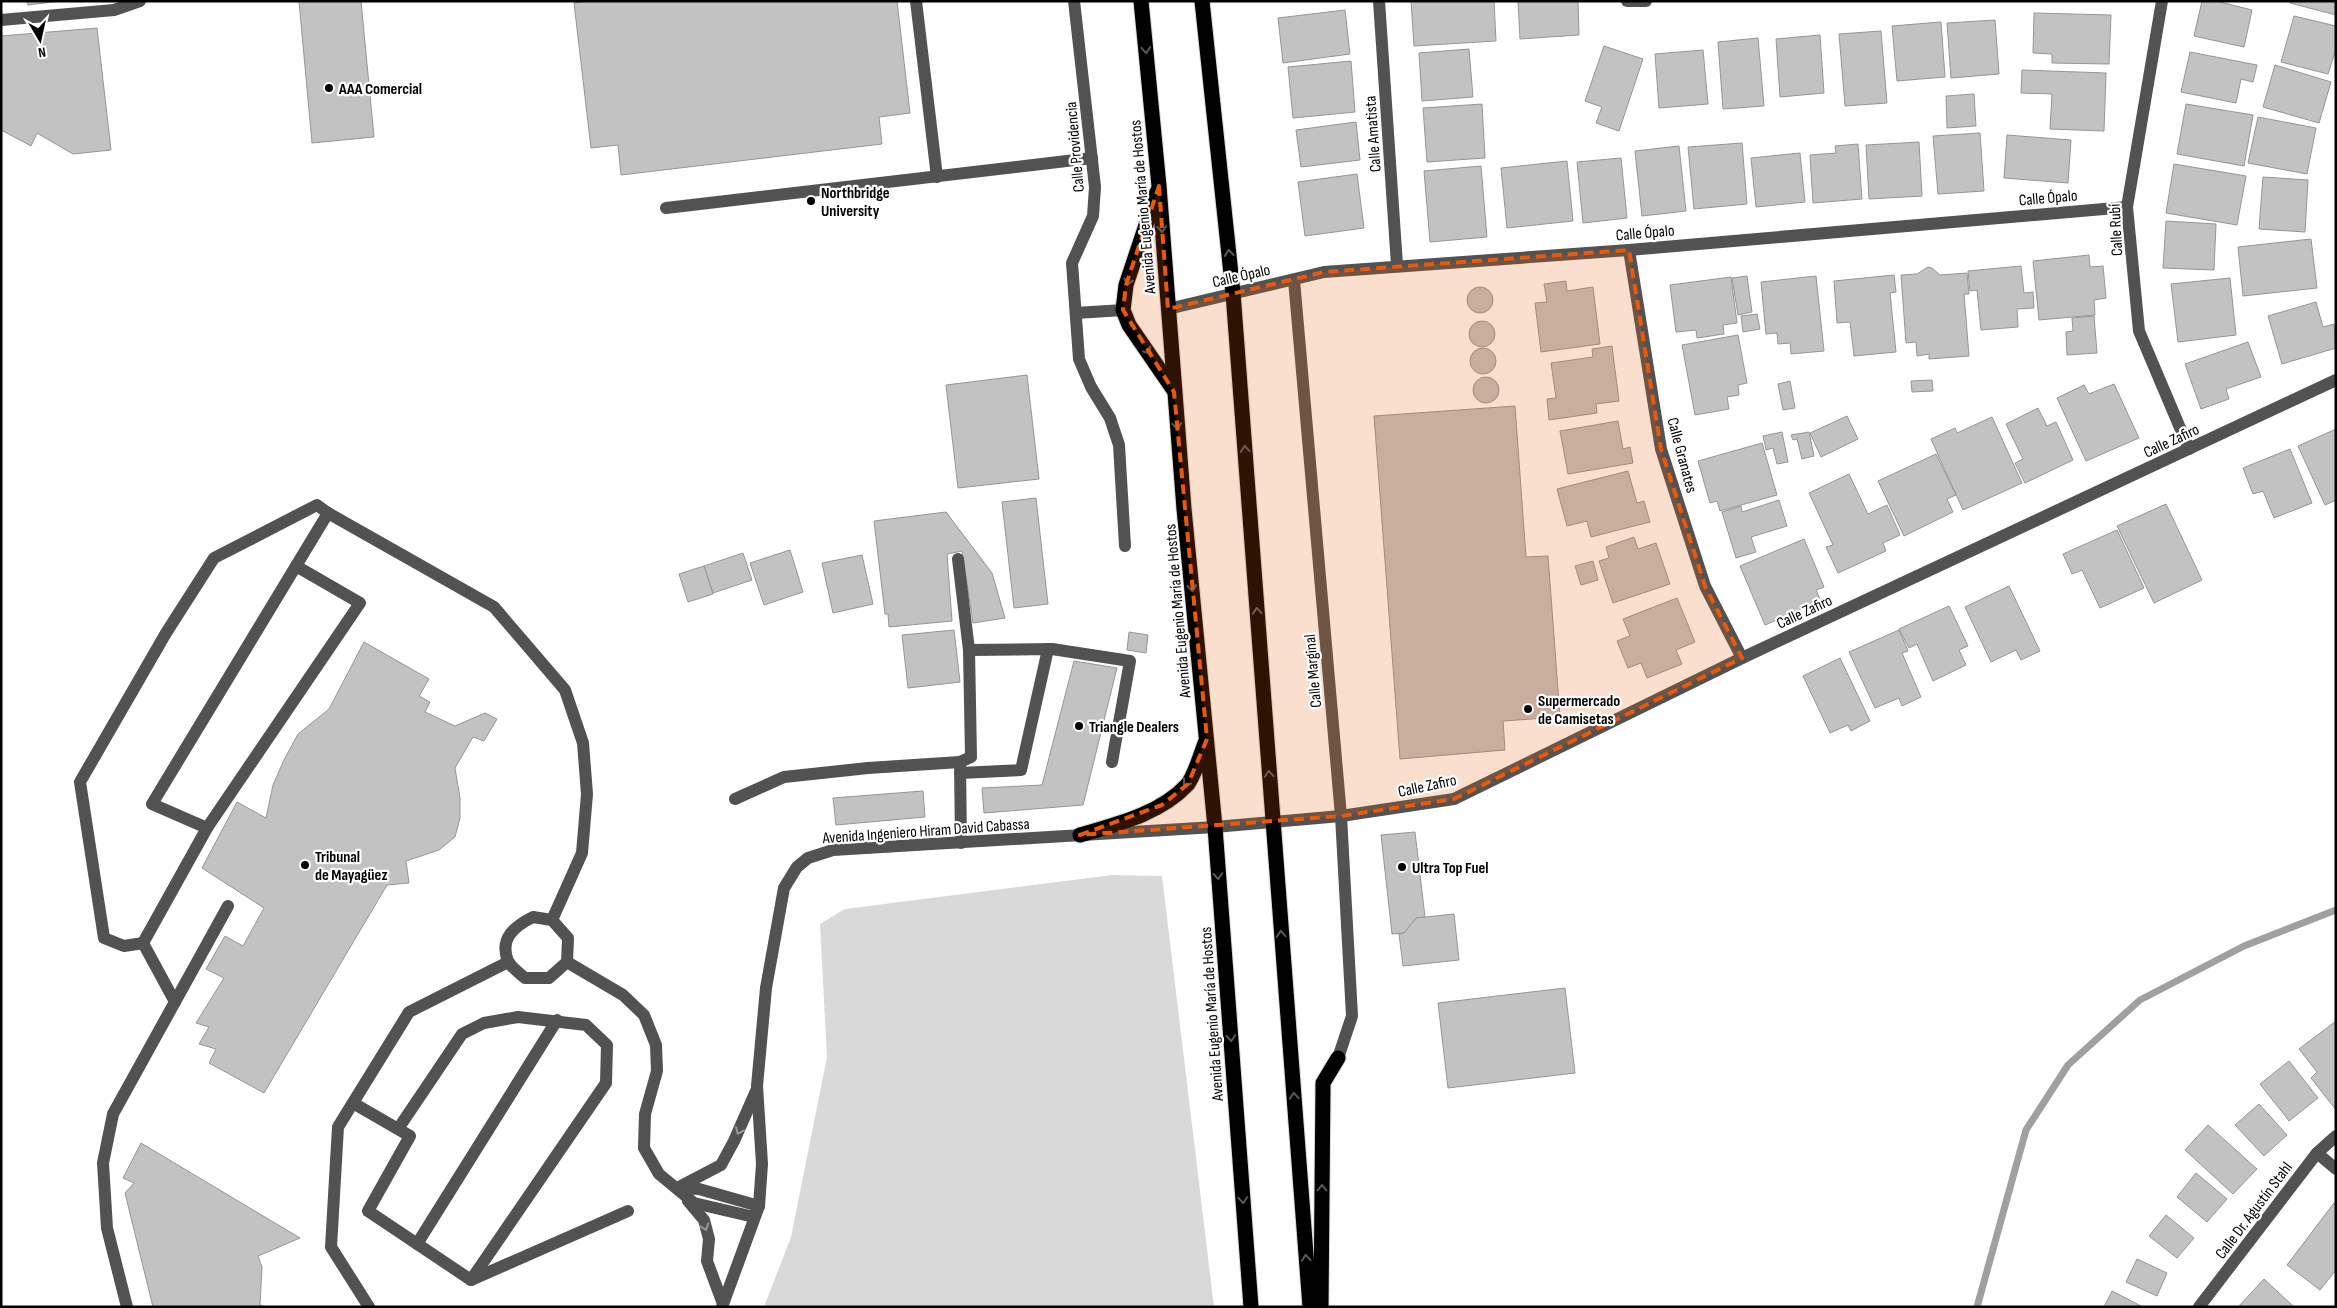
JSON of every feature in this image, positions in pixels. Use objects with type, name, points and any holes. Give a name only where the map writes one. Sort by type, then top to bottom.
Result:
[{"type":"highway","name":"Avenida Eugenio María de Hostos","points":[[1141,1],[1159,186],[1174,392],[1215,827],[1251,1307]]},
{"type":"highway","points":[[1202,1],[1233,293],[1310,1307]]},
{"type":"highway","points":[[1159,186],[1126,285],[1123,310],[1130,325],[1174,392]]},
{"type":"highway","points":[[1080,835],[1122,822],[1162,805],[1188,784],[1207,739]]},
{"type":"highway","points":[[1321,1307],[1322,1083],[1338,1058]]},
{"type":"street","points":[[1,20],[114,10],[140,1]]},
{"type":"street","points":[[916,1],[937,177]]},
{"type":"street","name":"Calle Providencia","points":[[1074,1],[1096,187],[1093,216],[1072,263],[1079,359],[1091,387],[1110,418],[1119,445],[1125,546]]},
{"type":"street","name":"Calle Amatista","points":[[1379,1],[1397,265]]},
{"type":"street","points":[[1627,1],[1646,1]]},
{"type":"street","name":"Calle Rubí","points":[[2162,1],[2127,206],[2139,331],[2188,449]]},
{"type":"street","points":[[666,208],[1092,158]]},
{"type":"street","name":"Calle Ópalo","points":[[1168,309],[1324,272],[1397,265],[1629,250],[2127,206]]},
{"type":"street","name":"Calle Granates","points":[[1629,250],[1661,448],[1705,586],[1742,658]]},
{"type":"street","name":"Calle Marginal","points":[[1294,280],[1341,816],[1352,1016],[1338,1058]]},
{"type":"street","points":[[1076,313],[1123,310]]},
{"type":"street","name":"Calle Zafiro","points":[[1272,822],[1341,816],[1454,799],[1742,658],[2336,380]]},
{"type":"street","points":[[143,943],[124,946],[104,938],[80,782],[166,633],[214,558],[317,505],[494,607],[565,690],[583,743],[587,794],[582,853],[552,920]]},
{"type":"street","points":[[207,828],[152,804],[328,512]]},
{"type":"street","points":[[958,559],[969,650],[971,757],[960,768],[961,843]]},
{"type":"street","points":[[143,943],[207,828],[360,603],[296,566]]},
{"type":"street","points":[[969,650],[1048,649],[1130,661],[1112,762]]},
{"type":"street","points":[[735,799],[784,777],[868,768],[1021,770],[1048,649]]},
{"type":"street","name":"Avenida Ingeniero Hiram David Cabassa","points":[[722,1306],[756,1212],[762,1164],[758,1086],[766,988],[784,888],[797,867],[808,858],[833,850],[1272,822]]},
{"type":"street","points":[[127,1307],[107,1228],[103,1163],[113,1114],[228,906]]},
{"type":"street","points":[[533,917],[552,920],[568,938],[566,962],[549,978],[525,978],[508,962],[506,942],[515,926],[533,917]]},
{"type":"street","points":[[143,943],[175,1002]]},
{"type":"street","points":[[368,1307],[331,1246],[338,1127],[410,1012],[508,962]]},
{"type":"street","points":[[566,962],[623,995],[644,1015],[656,1045],[656,1071],[645,1114],[644,1148],[658,1174],[694,1203],[756,1212]]},
{"type":"street","points":[[398,1129],[462,1034],[484,1023],[518,1017],[557,1020],[586,1025],[607,1045],[606,1083],[471,1280]]},
{"type":"street","points":[[417,1244],[557,1020]]},
{"type":"street","points":[[677,1188],[721,1164],[734,1142],[758,1086]]},
{"type":"street","points":[[353,1102],[410,1136],[368,1212],[471,1280]]},
{"type":"street","name":"Calle Dr. Agustín Stahl","points":[[2199,1307],[2317,1153],[2336,1136]]},
{"type":"street","points":[[2317,1153],[2336,1169]]},
{"type":"street","points":[[677,1188],[704,1220],[709,1239],[708,1261],[722,1306]]},
{"type":"street","points":[[471,1280],[628,1211]]},
{"type":"highlighted area","points":[[1159,186],[1168,309],[1324,272],[1629,250],[1661,449],[1705,586],[1742,658],[1454,799],[1341,816],[1080,835],[1162,805],[1188,784],[1207,739],[1174,392],[1123,310],[1126,285]]},
{"type":"shaded area","points":[[1112,875],[1162,876],[1214,1307],[764,1307],[791,1237],[827,1057],[820,924],[845,909]]},
{"type":"building","points":[[27,1],[61,1],[28,5]]},
{"type":"building","points":[[299,1],[361,1],[374,137],[312,143]]},
{"type":"building","points":[[589,1],[897,1],[910,113],[879,117],[882,144],[621,175],[618,145],[591,148],[574,3]]},
{"type":"building","points":[[1411,1],[1494,1],[1496,41],[1414,46]]},
{"type":"building","points":[[1518,1],[1578,1],[1579,35],[1520,39]]},
{"type":"building","points":[[2202,1],[2216,1],[2252,10],[2244,47],[2194,36]]},
{"type":"building","points":[[2290,1],[2336,1],[2336,15],[2290,3]]},
{"type":"building","points":[[1345,10],[1350,54],[1283,63],[1278,18]]},
{"type":"building","points":[[2034,13],[2111,15],[2109,64],[2052,63],[2052,54],[2033,53]]},
{"type":"building","points":[[2294,16],[2336,26],[2336,49],[2328,74],[2281,62]]},
{"type":"building","points":[[1995,20],[1999,74],[1951,78],[1947,23]]},
{"type":"building","points":[[1941,22],[1945,77],[1897,81],[1892,26]]},
{"type":"building","points":[[97,28],[111,150],[73,154],[37,133],[31,146],[1,130],[1,36]]},
{"type":"building","points":[[1881,31],[1887,103],[1845,106],[1839,34]]},
{"type":"building","points":[[1820,35],[1824,93],[1780,97],[1776,39]]},
{"type":"building","points":[[1758,38],[1764,106],[1723,109],[1718,42]]},
{"type":"building","points":[[1604,46],[1643,59],[1619,131],[1596,123],[1602,107],[1585,101]]},
{"type":"building","points":[[1469,49],[1473,97],[1422,101],[1419,53]]},
{"type":"building","points":[[1703,50],[1708,104],[1659,108],[1655,54]]},
{"type":"building","points":[[2190,52],[2257,65],[2253,82],[2241,79],[2236,103],[2181,92]]},
{"type":"building","points":[[1351,61],[1355,112],[1293,118],[1288,67]]},
{"type":"building","points":[[2275,65],[2331,82],[2319,123],[2263,107]]},
{"type":"building","points":[[2022,70],[2106,73],[2104,131],[2050,129],[2052,94],[2021,93]]},
{"type":"building","points":[[1974,94],[1976,126],[1947,128],[1946,96]]},
{"type":"building","points":[[1482,104],[1485,158],[1427,162],[1423,108]]},
{"type":"building","points":[[2186,104],[2253,115],[2244,166],[2177,154]]},
{"type":"building","points":[[2258,117],[2316,128],[2307,174],[2248,163]]},
{"type":"building","points":[[1356,122],[1360,160],[1301,167],[1296,130]]},
{"type":"building","points":[[1980,133],[1984,191],[1938,194],[1933,136]]},
{"type":"building","points":[[2007,135],[2071,140],[2068,183],[2004,178]]},
{"type":"building","points":[[1919,142],[1922,196],[1869,199],[1866,145]]},
{"type":"building","points":[[1742,143],[1747,204],[1694,209],[1688,147]]},
{"type":"building","points":[[1858,144],[1862,199],[1813,203],[1810,155],[1836,153],[1835,146]]},
{"type":"building","points":[[1679,146],[1686,211],[1642,216],[1635,151]]},
{"type":"building","points":[[1800,153],[1805,202],[1756,207],[1751,158]]},
{"type":"building","points":[[1621,158],[1627,218],[1583,223],[1577,162]]},
{"type":"building","points":[[1567,161],[1573,221],[1507,228],[1501,168]]},
{"type":"building","points":[[2174,164],[2246,176],[2237,225],[2166,213]]},
{"type":"building","points":[[1481,166],[1487,237],[1430,242],[1424,171]]},
{"type":"building","points":[[1357,174],[1364,228],[1305,236],[1298,182]]},
{"type":"building","points":[[2263,177],[2308,180],[2305,232],[2259,229]]},
{"type":"building","points":[[2166,221],[2216,224],[2214,270],[2163,268]]},
{"type":"building","points":[[2311,239],[2317,288],[2243,296],[2238,247]]},
{"type":"building","points":[[2089,255],[2090,267],[2103,266],[2106,298],[2094,300],[2095,315],[2039,320],[2033,261]]},
{"type":"building","points":[[2021,266],[2024,293],[2033,292],[2034,308],[2017,309],[2018,327],[1981,330],[1977,290],[1970,291],[1968,271]]},
{"type":"building","points":[[1928,267],[1940,275],[1967,273],[1969,294],[1964,294],[1969,356],[1929,359],[1929,354],[1917,356],[1916,342],[1906,343],[1901,275],[1917,274]]},
{"type":"building","points":[[1894,275],[1896,292],[1890,293],[1896,352],[1854,356],[1850,322],[1837,323],[1834,281]]},
{"type":"building","points":[[1747,276],[1752,312],[1738,315],[1732,278]]},
{"type":"building","points":[[1816,276],[1824,351],[1791,354],[1790,343],[1778,344],[1777,333],[1766,334],[1761,282]]},
{"type":"building","points":[[1731,277],[1737,323],[1723,325],[1724,334],[1697,338],[1696,330],[1676,332],[1670,285]]},
{"type":"building","points":[[2230,278],[2236,335],[2178,342],[2171,284]]},
{"type":"building","points":[[1566,281],[1567,291],[1593,287],[1600,344],[1541,352],[1535,303],[1547,302],[1544,284]]},
{"type":"building","points":[[1480,287],[1489,291],[1493,300],[1489,309],[1480,313],[1471,309],[1467,300],[1471,291]]},
{"type":"building","points":[[2316,302],[2323,327],[2334,324],[2336,348],[2282,364],[2268,316]]},
{"type":"building","points":[[1757,314],[1760,329],[1743,332],[1741,316]]},
{"type":"building","points":[[2094,316],[2097,353],[2067,355],[2066,332],[2073,331],[2072,318]]},
{"type":"building","points":[[1482,321],[1491,325],[1495,334],[1491,343],[1482,347],[1473,343],[1469,334],[1473,325]]},
{"type":"building","points":[[1738,335],[1747,383],[1738,385],[1739,395],[1727,397],[1729,409],[1695,415],[1682,345]]},
{"type":"building","points":[[2248,342],[2261,377],[2226,389],[2229,399],[2201,409],[2185,364]]},
{"type":"building","points":[[1612,346],[1619,401],[1596,404],[1597,413],[1549,420],[1547,399],[1556,398],[1551,363],[1593,357],[1592,349]]},
{"type":"building","points":[[1483,348],[1492,352],[1496,361],[1492,370],[1483,374],[1474,370],[1470,361],[1474,352]]},
{"type":"building","points":[[1027,375],[1039,479],[958,488],[946,385]]},
{"type":"building","points":[[1486,377],[1495,381],[1499,390],[1495,399],[1486,403],[1477,399],[1473,390],[1477,381]]},
{"type":"building","points":[[1932,380],[1933,391],[1912,392],[1911,381]]},
{"type":"building","points":[[1790,381],[1795,408],[1783,410],[1778,384]]},
{"type":"building","points":[[2114,384],[2139,438],[2086,461],[2057,398],[2084,385],[2089,394]]},
{"type":"building","points":[[1515,406],[1526,557],[1548,556],[1560,717],[1503,721],[1505,750],[1400,759],[1374,416]]},
{"type":"building","points":[[2038,408],[2047,426],[2056,422],[2073,460],[2025,483],[2015,463],[2023,459],[2006,424]]},
{"type":"building","points":[[1847,416],[1858,439],[1821,457],[1810,433]]},
{"type":"building","points":[[1992,417],[2022,483],[1963,510],[1931,439],[1955,428],[1957,433]]},
{"type":"building","points":[[1618,421],[1623,449],[1630,447],[1633,463],[1568,474],[1560,431]]},
{"type":"building","points":[[2336,429],[2336,500],[2325,505],[2298,446]]},
{"type":"building","points":[[1782,432],[1788,462],[1777,464],[1773,448],[1766,450],[1763,436]]},
{"type":"building","points":[[1809,432],[1814,456],[1802,459],[1797,439],[1793,440],[1791,435]]},
{"type":"building","points":[[1762,443],[1777,495],[1720,511],[1717,501],[1710,503],[1698,461]]},
{"type":"building","points":[[2290,449],[2312,503],[2274,518],[2263,491],[2253,494],[2243,468]]},
{"type":"building","points":[[1936,454],[1956,495],[1947,499],[1953,512],[1904,536],[1878,481]]},
{"type":"building","points":[[1628,471],[1637,503],[1644,501],[1650,522],[1591,537],[1587,521],[1567,526],[1557,489]]},
{"type":"building","points":[[1849,474],[1868,514],[1887,505],[1900,535],[1883,543],[1886,551],[1838,573],[1826,547],[1833,545],[1809,493]]},
{"type":"building","points":[[1036,498],[1048,604],[1014,608],[1002,502]]},
{"type":"building","points":[[1779,500],[1787,526],[1751,537],[1756,552],[1736,558],[1722,512],[1741,506],[1742,512]]},
{"type":"building","points":[[2166,504],[2202,580],[2154,603],[2117,526]]},
{"type":"building","points":[[946,512],[992,573],[1005,618],[973,623],[962,551],[947,554],[952,621],[889,627],[888,614],[885,614],[874,521]]},
{"type":"building","points":[[2117,530],[2144,588],[2100,608],[2082,570],[2072,574],[2063,554]]},
{"type":"building","points":[[1634,537],[1638,549],[1656,543],[1670,584],[1613,603],[1599,561],[1609,558],[1606,547]]},
{"type":"building","points":[[1804,539],[1824,587],[1816,590],[1821,601],[1765,625],[1740,566]]},
{"type":"building","points":[[790,550],[803,592],[764,605],[750,563]]},
{"type":"building","points":[[743,553],[752,580],[713,593],[704,566]]},
{"type":"building","points":[[862,555],[873,604],[833,613],[822,563]]},
{"type":"building","points":[[1593,561],[1598,580],[1581,585],[1575,566]]},
{"type":"building","points":[[704,566],[713,594],[688,602],[679,574]]},
{"type":"building","points":[[2009,586],[2040,651],[2021,660],[2016,650],[1991,662],[1965,607]]},
{"type":"building","points":[[1677,598],[1695,642],[1676,650],[1682,664],[1647,678],[1641,663],[1628,668],[1617,641],[1630,636],[1623,619]]},
{"type":"building","points":[[1949,606],[1968,646],[1959,650],[1966,665],[1933,681],[1917,644],[1909,648],[1899,629]]},
{"type":"building","points":[[954,630],[960,682],[908,688],[902,635]]},
{"type":"building","points":[[1899,630],[1908,651],[1902,653],[1921,697],[1902,706],[1899,698],[1875,708],[1849,652]]},
{"type":"building","points":[[1129,632],[1148,635],[1146,653],[1127,650]]},
{"type":"building","name":"Tribunal de Mayagüez","points":[[364,642],[429,679],[419,696],[430,702],[425,712],[455,726],[485,713],[497,719],[484,741],[473,737],[455,768],[460,798],[460,818],[455,837],[439,850],[406,861],[409,883],[387,885],[264,1093],[209,1063],[216,1049],[199,1044],[209,1027],[196,1023],[224,978],[206,969],[225,936],[243,946],[264,908],[202,868],[237,802],[266,818],[273,785],[298,734],[329,709]]},
{"type":"building","points":[[1840,658],[1870,721],[1851,731],[1848,725],[1830,733],[1803,676]]},
{"type":"building","name":"Triangle Dealers","points":[[1074,661],[1117,668],[1083,805],[984,813],[982,788],[1042,785]]},
{"type":"building","points":[[923,791],[925,817],[836,825],[833,798]]},
{"type":"building","points":[[1415,832],[1425,917],[1416,918],[1404,933],[1392,934],[1381,835]]},
{"type":"building","points":[[1454,914],[1459,960],[1403,966],[1399,934],[1404,933],[1416,918]]},
{"type":"building","points":[[1565,988],[1575,1073],[1448,1088],[1438,1003]]},
{"type":"building","points":[[2336,1021],[2336,1110],[2311,1078],[2317,1072],[2299,1049]]},
{"type":"building","points":[[2289,1061],[2318,1098],[2289,1121],[2260,1084]]},
{"type":"building","points":[[2259,1104],[2287,1135],[2264,1156],[2235,1125]]},
{"type":"building","points":[[2208,1125],[2257,1169],[2233,1194],[2185,1150]]},
{"type":"building","points":[[141,1143],[300,1238],[258,1256],[262,1267],[260,1305],[265,1307],[153,1307],[125,1193],[134,1183],[123,1178]]},
{"type":"building","points":[[2196,1173],[2227,1199],[2207,1222],[2177,1197]]},
{"type":"building","points":[[2334,1203],[2336,1204],[2336,1270],[2320,1290],[2287,1265]]},
{"type":"building","points":[[2166,1215],[2194,1238],[2177,1258],[2149,1236]]},
{"type":"building","points":[[2137,1259],[2167,1273],[2157,1296],[2126,1282]]},
{"type":"building","points":[[2264,1279],[2293,1306],[2238,1307]]},
{"type":"building","points":[[2112,1291],[2143,1307],[2104,1307]]},
{"type":"waterway","points":[[1977,1307],[2026,1130],[2068,1065],[2140,1000],[2244,946],[2336,910]]},
{"type":"place","name":"AAA Comercial","points":[[329,88]]},
{"type":"place","name":"Northbridge University","points":[[811,201]]},
{"type":"place","name":"Supermercado de Camisetas","points":[[1528,709]]},
{"type":"place","name":"Triangle Dealers","points":[[1079,726]]},
{"type":"place","name":"Tribunal de Mayagüez","points":[[305,865]]},
{"type":"place","name":"Ultra Top Fuel","points":[[1402,867]]}]
